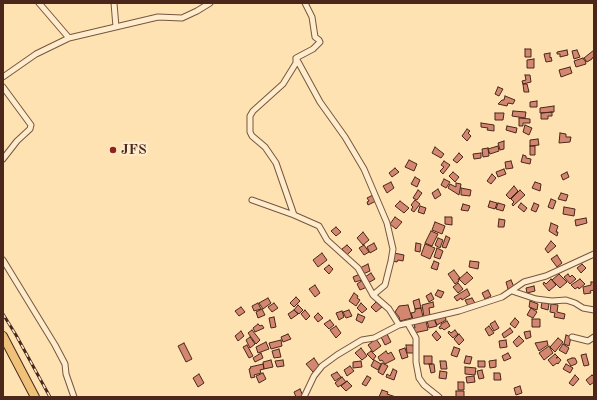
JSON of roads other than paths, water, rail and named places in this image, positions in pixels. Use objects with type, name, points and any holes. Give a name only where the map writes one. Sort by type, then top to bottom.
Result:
[{"type":"highway","points":[[3,336],[35,397]]},
{"type":"street","points":[[39,3],[69,38]]},
{"type":"street","points":[[114,3],[116,27]]},
{"type":"street","points":[[3,77],[36,54],[69,38],[158,17],[182,18],[197,12],[210,3]]},
{"type":"street","points":[[296,58],[313,49],[320,42],[315,36],[312,17],[305,3]]},
{"type":"street","points":[[294,215],[276,163],[265,147],[252,136],[250,132],[250,116],[253,111],[283,84],[296,63],[296,58]]},
{"type":"street","points":[[296,58],[320,102],[345,137],[364,169],[387,223],[393,249],[391,261],[385,285],[373,296]]},
{"type":"street","points":[[3,87],[31,125],[30,129],[17,141],[3,159]]},
{"type":"street","points":[[252,200],[294,215],[319,226],[327,240],[358,268],[373,296],[389,309],[399,325]]},
{"type":"street","points":[[304,397],[314,376],[322,366],[362,340],[374,338],[399,325],[459,311],[502,297],[524,282],[546,276],[594,254]]},
{"type":"street","points":[[3,260],[65,364],[66,374],[74,397]]},
{"type":"street","points":[[512,291],[536,299],[552,301],[566,300],[583,308],[593,309]]},
{"type":"street","points":[[408,324],[416,338],[416,362],[419,378],[424,385],[439,397]]},
{"type":"street","points":[[572,337],[588,340],[594,337]]},
{"type":"railway","points":[[3,314],[50,397]]},
{"type":"place","name":"JFS","points":[[113,150]]}]
